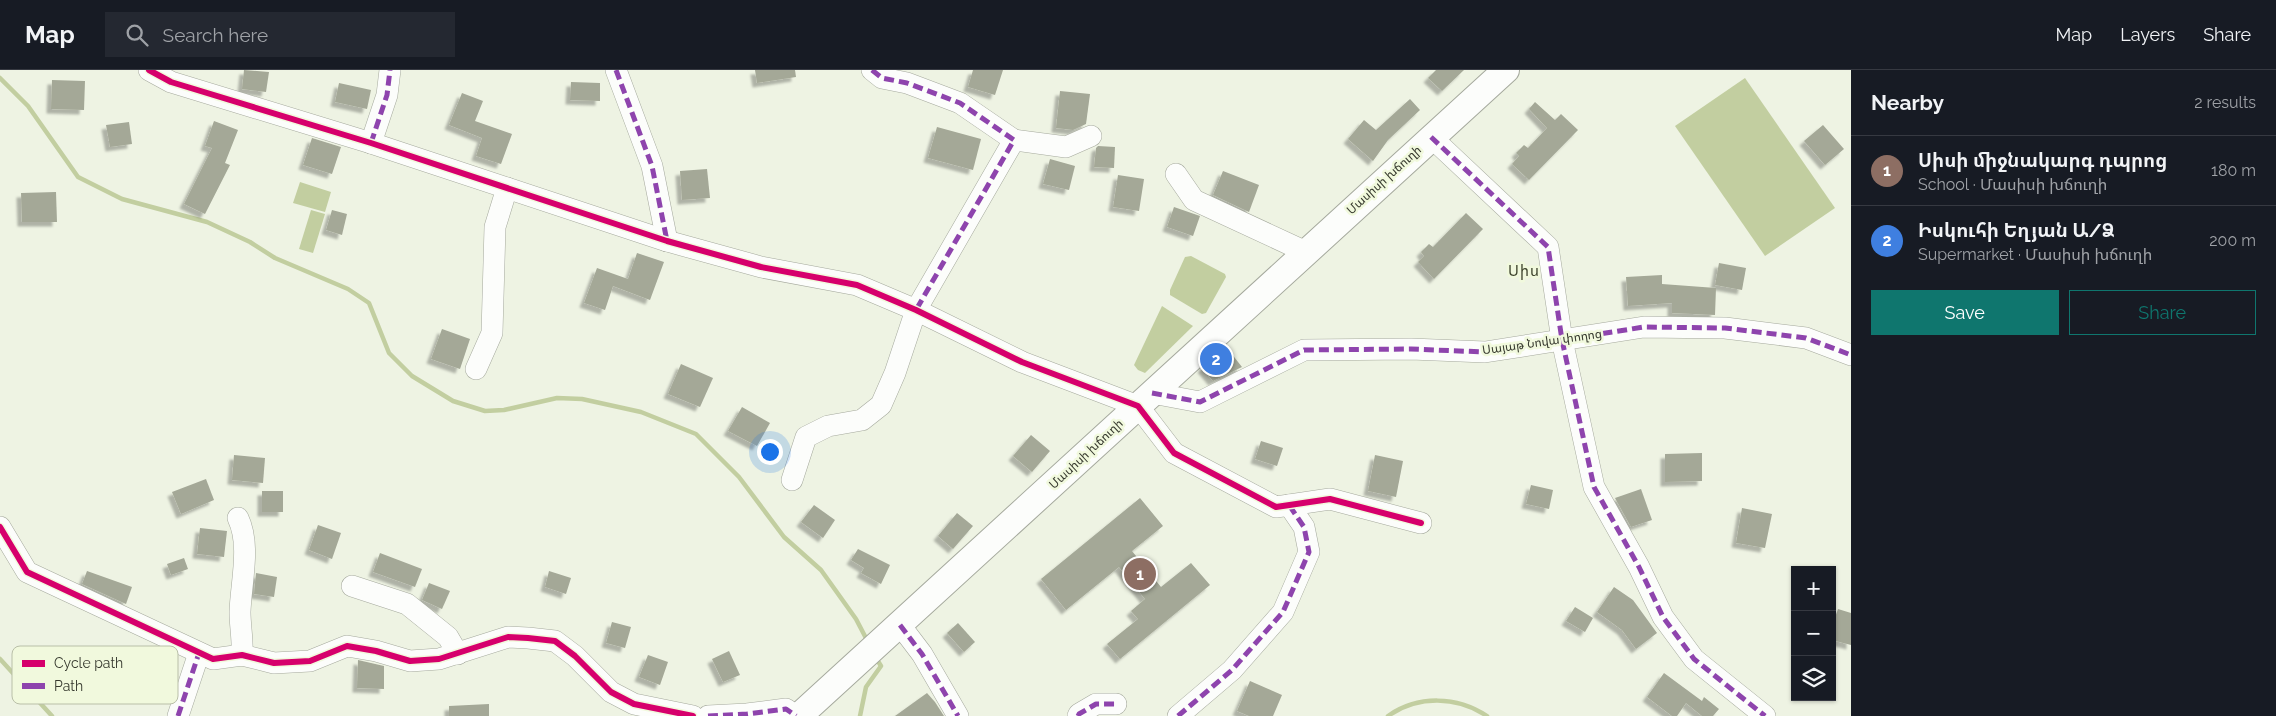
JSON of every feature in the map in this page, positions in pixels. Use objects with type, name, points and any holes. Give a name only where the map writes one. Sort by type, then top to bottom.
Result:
[{"type":"main road","name":"Մասիսի խճուղի","points":[[801,713],[900,625],[1506,70]]},
{"type":"street","name":"Սայաթ Նովա փողոց","points":[[149,70],[171,82],[371,143],[667,241],[761,267],[857,285],[916,310],[1022,362],[1145,399],[1200,402],[1304,350],[1411,349],[1485,352],[1644,327],[1725,328],[1806,338],[1851,355]]},
{"type":"street","points":[[371,143],[387,95],[390,70]]},
{"type":"street","points":[[616,70],[652,166],[667,241]]},
{"type":"street","points":[[872,70],[882,78],[907,82],[960,103],[1014,140],[1066,148],[1091,136]]},
{"type":"street","points":[[1431,138],[1548,247],[1562,340],[1594,487],[1639,568],[1662,618],[1694,660],[1765,716]]},
{"type":"street","points":[[792,480],[806,437],[828,426],[862,420],[881,405],[895,373],[916,310],[1014,140]]},
{"type":"street","points":[[1176,174],[1194,200],[1306,252]]},
{"type":"street","points":[[476,369],[492,333],[495,227],[506,188]]},
{"type":"street","points":[[1145,399],[1174,453],[1276,507],[1330,499],[1421,523]]},
{"type":"street","points":[[1178,716],[1232,670],[1283,612],[1309,552],[1304,527],[1289,505]]},
{"type":"street","points":[[238,518],[244,530],[241,592],[242,655]]},
{"type":"street","points":[[0,527],[27,572],[213,659],[242,655],[274,663],[310,661],[347,646],[376,651],[410,662],[439,659],[508,637],[555,641],[575,656],[611,692],[634,704],[693,716]]},
{"type":"street","points":[[352,586],[407,604],[448,637],[458,654]]},
{"type":"street","points":[[900,625],[922,654],[958,716]]},
{"type":"street","points":[[178,716],[200,653]]},
{"type":"street","points":[[1078,716],[1096,704],[1116,704]]},
{"type":"street","points":[[708,716],[786,709],[801,713]]},
{"type":"shaded area","points":[[1745,78],[1835,208],[1765,256],[1675,126]]},
{"type":"shaded area","points":[[300,182],[331,192],[325,212],[293,203]]},
{"type":"shaded area","points":[[311,210],[325,214],[313,253],[299,249]]},
{"type":"shaded area","points":[[1191,256],[1225,274],[1226,277],[1206,313],[1202,314],[1170,295],[1170,290],[1185,257]]},
{"type":"shaded area","points":[[1162,306],[1193,326],[1145,373],[1138,370],[1134,365]]},
{"type":"building","points":[[244,70],[269,72],[266,92],[242,89]]},
{"type":"building","points":[[755,70],[795,70],[796,77],[757,83]]},
{"type":"building","points":[[973,70],[1003,70],[995,95],[968,87]]},
{"type":"building","points":[[1436,70],[1464,70],[1442,91],[1428,78]]},
{"type":"building","points":[[52,80],[85,81],[84,110],[51,109]]},
{"type":"building","points":[[571,82],[600,83],[600,101],[570,100]]},
{"type":"building","points":[[339,83],[371,90],[367,109],[335,102]]},
{"type":"building","points":[[1060,91],[1090,94],[1086,124],[1073,130],[1056,128]]},
{"type":"building","points":[[462,93],[483,101],[475,121],[512,134],[501,164],[476,156],[482,138],[449,125]]},
{"type":"building","points":[[1410,99],[1420,110],[1388,140],[1373,161],[1348,139],[1364,120],[1376,130]]},
{"type":"building","points":[[1535,102],[1555,120],[1561,114],[1578,130],[1529,180],[1512,164],[1519,156],[1516,153],[1524,145],[1528,148],[1547,128],[1529,109]]},
{"type":"building","points":[[214,121],[238,130],[225,163],[230,165],[205,214],[184,204],[212,148],[205,146]]},
{"type":"building","points":[[129,122],[132,144],[110,147],[106,125]]},
{"type":"building","points":[[1823,125],[1844,149],[1825,165],[1804,141]]},
{"type":"building","points":[[937,127],[981,139],[973,170],[928,158]]},
{"type":"building","points":[[312,138],[341,147],[332,174],[303,165]]},
{"type":"building","points":[[1098,146],[1115,147],[1114,168],[1094,167],[1096,148]]},
{"type":"building","points":[[1050,159],[1075,166],[1069,190],[1043,184]]},
{"type":"building","points":[[707,169],[710,198],[682,200],[680,171]]},
{"type":"building","points":[[1223,171],[1259,185],[1249,212],[1213,195]]},
{"type":"building","points":[[1118,175],[1144,179],[1139,211],[1113,207]]},
{"type":"building","points":[[56,192],[57,222],[22,222],[21,193]]},
{"type":"building","points":[[1174,207],[1200,216],[1193,236],[1167,227]]},
{"type":"building","points":[[332,210],[347,214],[342,235],[326,230]]},
{"type":"building","points":[[1466,213],[1483,229],[1434,279],[1418,262],[1424,256],[1421,252],[1429,244],[1433,247]]},
{"type":"building","points":[[637,253],[664,262],[650,300],[613,286],[605,310],[584,303],[597,268],[628,279]]},
{"type":"building","points":[[1719,263],[1746,268],[1742,290],[1715,285]]},
{"type":"building","points":[[1662,275],[1662,284],[1716,288],[1715,315],[1672,313],[1672,303],[1628,306],[1626,277]]},
{"type":"building","points":[[442,329],[470,339],[460,369],[431,359]]},
{"type":"building","points":[[1227,348],[1242,367],[1213,381],[1202,368]]},
{"type":"building","points":[[681,364],[713,378],[700,407],[668,394]]},
{"type":"building","points":[[742,407],[770,423],[757,446],[728,431]]},
{"type":"building","points":[[1031,435],[1050,451],[1032,472],[1013,456]]},
{"type":"building","points":[[1261,441],[1283,448],[1277,466],[1255,459]]},
{"type":"building","points":[[1702,453],[1702,481],[1665,482],[1665,454]]},
{"type":"building","points":[[234,455],[265,458],[263,483],[232,480]]},
{"type":"building","points":[[1375,455],[1403,461],[1396,497],[1368,491]]},
{"type":"building","points":[[206,479],[214,500],[181,514],[172,492]]},
{"type":"building","points":[[1531,485],[1553,490],[1549,509],[1526,504]]},
{"type":"building","points":[[1641,489],[1652,520],[1631,527],[1615,498]]},
{"type":"building","points":[[262,491],[283,491],[283,512],[262,512]]},
{"type":"building","points":[[1140,498],[1163,526],[1132,551],[1161,587],[1191,563],[1210,585],[1120,659],[1107,644],[1138,619],[1131,611],[1145,599],[1119,567],[1066,610],[1041,579]]},
{"type":"building","points":[[814,505],[835,520],[823,538],[801,522]]},
{"type":"building","points":[[1742,508],[1772,514],[1765,548],[1736,543]]},
{"type":"building","points":[[957,513],[973,526],[953,549],[938,536]]},
{"type":"building","points":[[318,525],[341,533],[332,559],[309,550]]},
{"type":"building","points":[[200,528],[227,531],[224,557],[197,554]]},
{"type":"building","points":[[858,549],[890,565],[881,584],[861,573],[864,568],[851,560]]},
{"type":"building","points":[[380,553],[422,569],[415,587],[373,572]]},
{"type":"building","points":[[184,558],[188,569],[171,575],[167,564]]},
{"type":"building","points":[[87,571],[132,587],[126,604],[82,584]]},
{"type":"building","points":[[549,571],[571,578],[566,594],[545,587]]},
{"type":"building","points":[[256,573],[277,577],[274,597],[254,594]]},
{"type":"building","points":[[429,583],[450,591],[442,609],[422,600]]},
{"type":"building","points":[[1614,587],[1633,600],[1657,633],[1636,649],[1622,630],[1597,612]]},
{"type":"building","points":[[1575,607],[1593,618],[1585,632],[1566,621]]},
{"type":"building","points":[[1838,609],[1851,613],[1851,645],[1836,641],[1836,615]]},
{"type":"building","points":[[612,622],[631,627],[625,648],[606,643]]},
{"type":"building","points":[[958,623],[975,642],[964,652],[947,633]]},
{"type":"building","points":[[729,651],[740,675],[723,682],[712,659]]},
{"type":"building","points":[[648,655],[668,662],[660,685],[639,677]]},
{"type":"building","points":[[358,660],[384,666],[384,689],[357,688]]},
{"type":"building","points":[[1664,673],[1702,701],[1704,697],[1719,709],[1713,716],[1702,716],[1686,703],[1677,716],[1672,716],[1647,697]]},
{"type":"building","points":[[1250,681],[1282,695],[1273,716],[1249,716],[1237,711]]},
{"type":"building","points":[[927,693],[944,716],[895,716]]},
{"type":"building","points":[[489,704],[489,716],[449,716],[449,706]]},
{"type":"waterway","points":[[0,78],[28,106],[78,177],[122,199],[207,222],[250,242],[275,258],[348,289],[369,303],[389,353],[412,376],[453,401],[485,411],[504,410],[557,398],[582,399],[641,412],[696,434],[739,477],[784,537],[821,570],[856,619],[868,642]]},
{"type":"waterway","points":[[860,716],[866,687],[881,666],[876,658]]},
{"type":"waterway","points":[[0,659],[12,672]]},
{"type":"waterway","points":[[1388,716],[1412,704],[1425,701],[1450,702],[1463,705],[1487,716]]},
{"type":"waterway","points":[[41,704],[52,716]]},
{"type":"marked path","points":[[371,143],[387,95],[390,70]]},
{"type":"marked path","points":[[616,70],[652,166],[667,241]]},
{"type":"marked path","points":[[872,70],[882,78],[907,83],[960,103],[1014,140],[916,310]]},
{"type":"marked path","points":[[1431,137],[1548,247],[1562,340],[1594,487],[1639,567],[1663,617],[1694,659],[1765,716]]},
{"type":"marked path","points":[[1152,393],[1200,402],[1304,350],[1411,349],[1485,352],[1644,327],[1725,328],[1806,338],[1851,355]]},
{"type":"marked path","points":[[1178,716],[1232,670],[1283,612],[1309,552],[1304,527],[1289,505]]},
{"type":"marked path","points":[[900,625],[922,654],[958,716]]},
{"type":"marked path","points":[[178,716],[199,653]]},
{"type":"marked path","points":[[1078,716],[1096,704],[1116,704]]},
{"type":"marked path","points":[[708,716],[786,709],[796,716]]},
{"type":"cycle path","points":[[149,70],[171,82],[371,143],[667,241],[761,267],[857,285],[916,310],[1022,362],[1138,406],[1174,453],[1276,507],[1330,499],[1421,523]]},
{"type":"cycle path","points":[[0,527],[27,572],[213,659],[242,655],[274,663],[310,661],[347,646],[376,651],[410,661],[439,659],[508,637],[555,641],[575,656],[611,692],[634,704],[693,716]]},
{"type":"place","name":"Իսկուհի Եղյան Ա/Ձ","points":[[1216,359]]},
{"type":"place","name":"Սիսի միջնակարգ դպրոց","points":[[1140,574]]},
{"type":"district","name":"Սիս","points":[[1524,271]]}]
